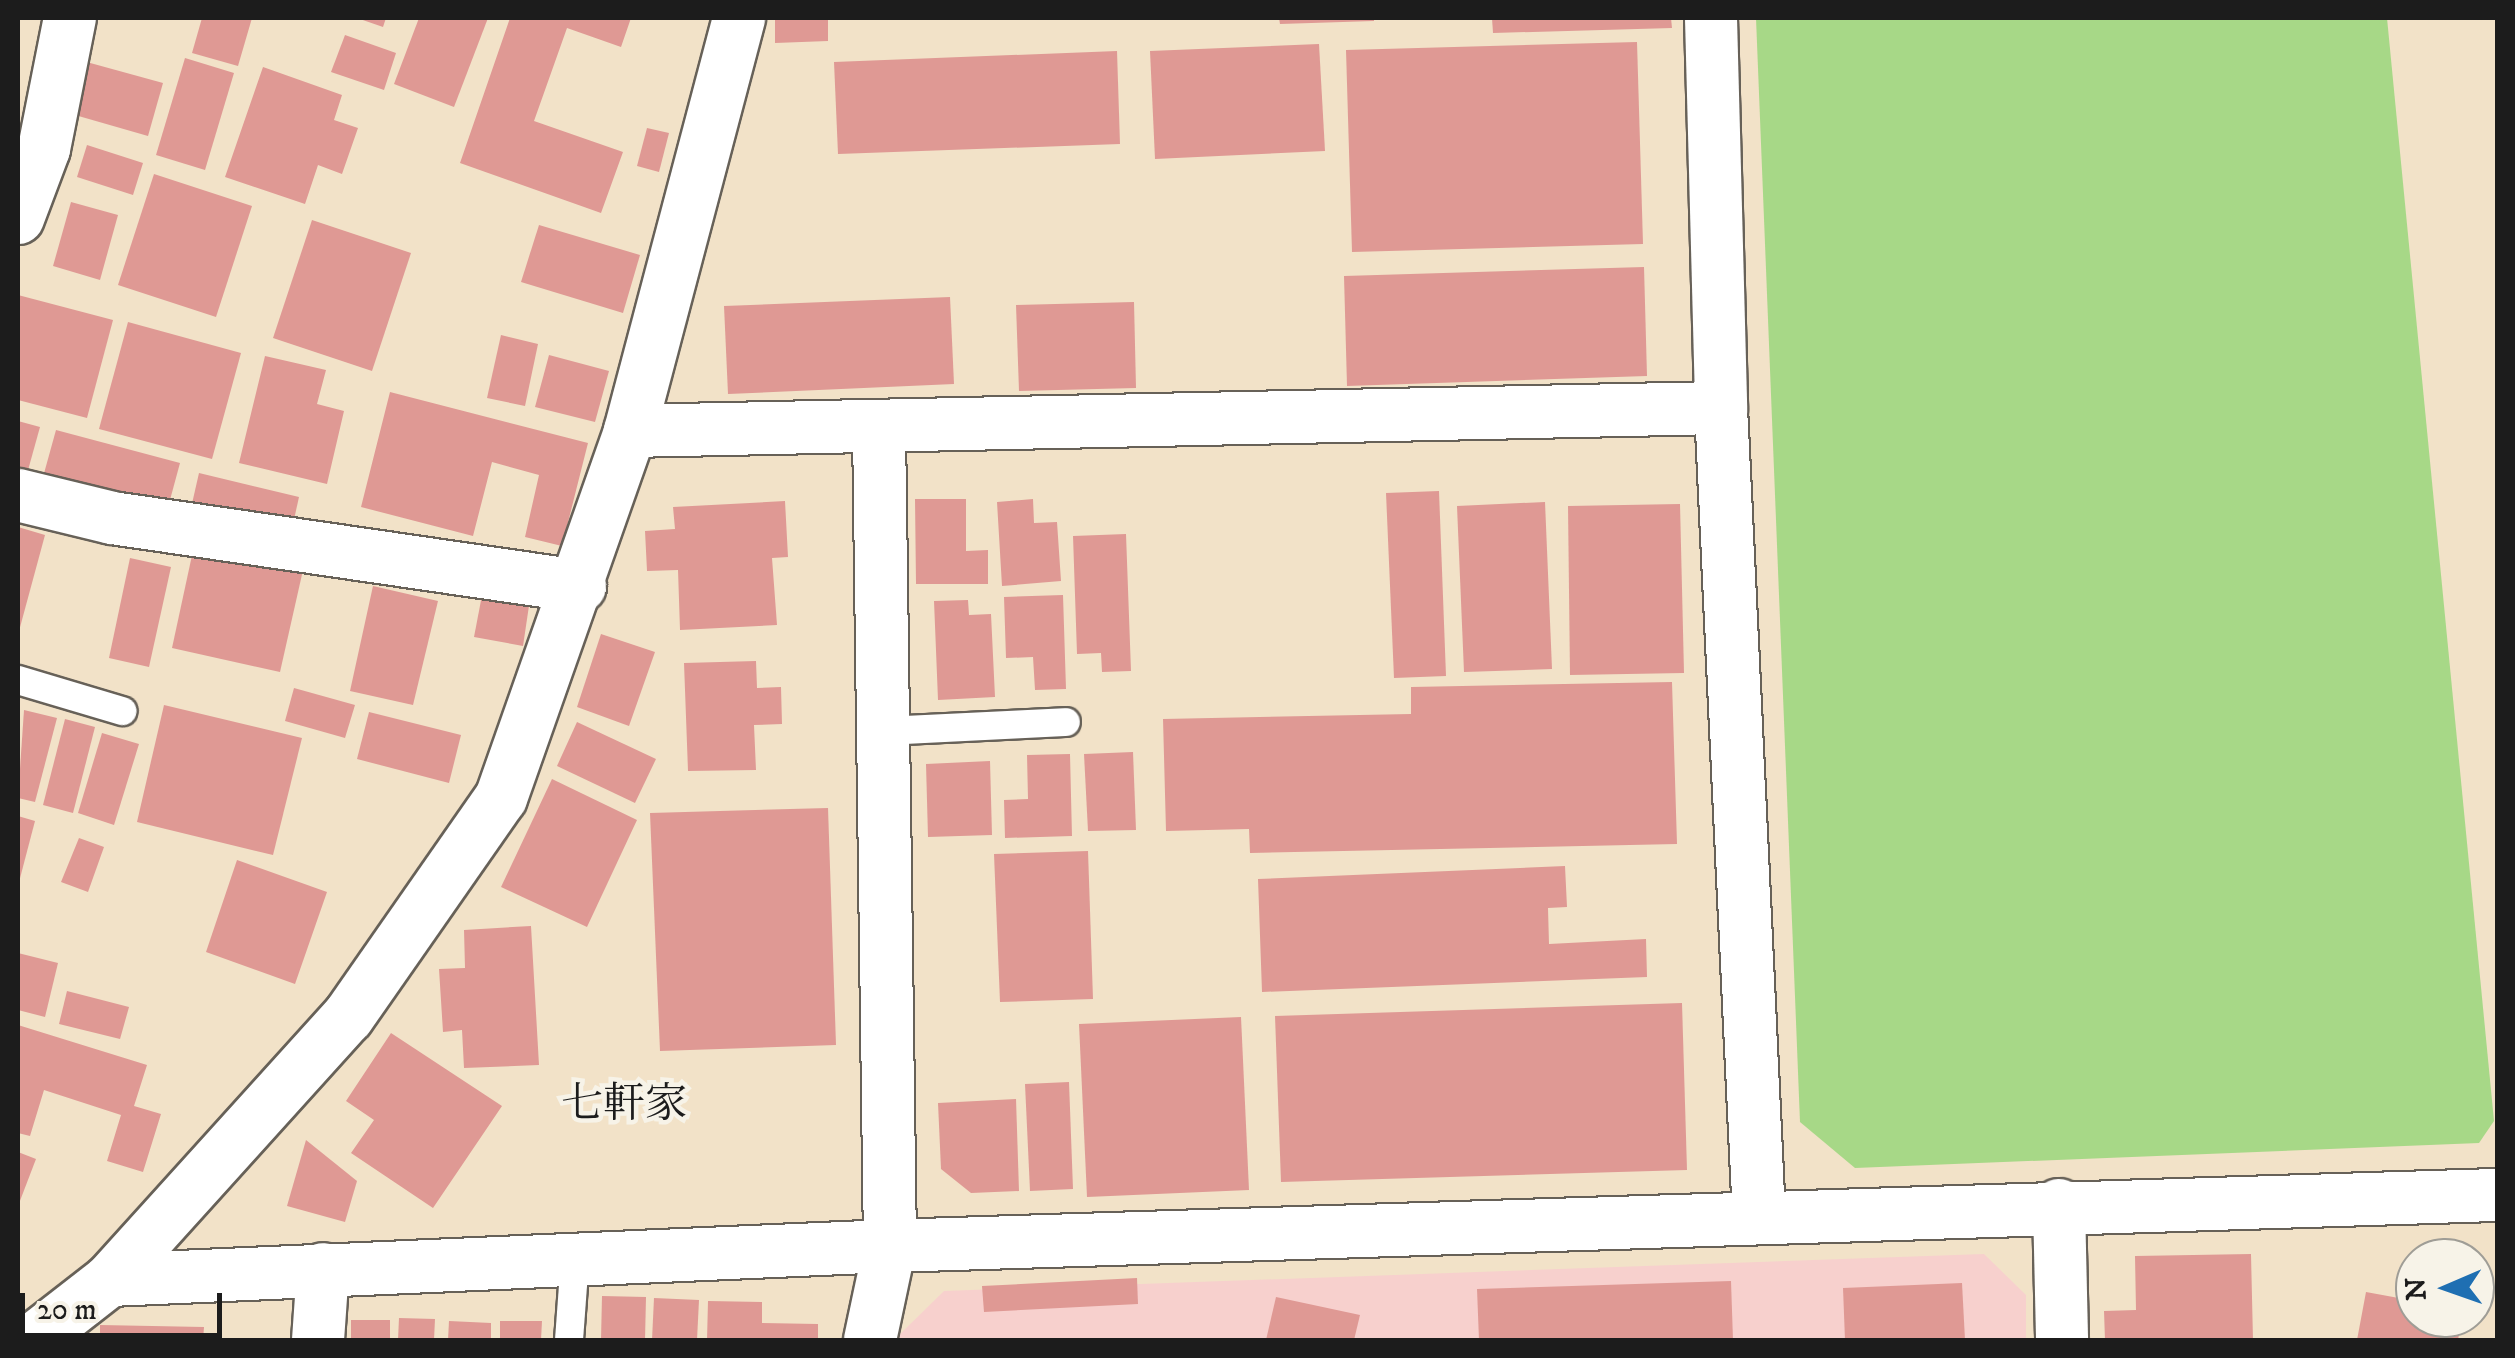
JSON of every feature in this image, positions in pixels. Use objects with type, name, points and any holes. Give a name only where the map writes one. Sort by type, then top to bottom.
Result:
[{"type":"street","points":[[18,218],[44,148],[70,18]]},
{"type":"street","points":[[33,1340],[110,1280],[348,1018],[501,798],[580,586],[630,432],[739,18]]},
{"type":"street","points":[[1711,18],[1721,408],[1759,1216]]},
{"type":"street","points":[[630,432],[1721,408]]},
{"type":"street","points":[[870,1340],[890,1246],[879,428]]},
{"type":"street","points":[[18,495],[112,518],[580,586]]},
{"type":"street","points":[[110,1280],[890,1246],[2059,1205],[2498,1195]]},
{"type":"street","points":[[2059,1205],[2062,1340]]},
{"type":"street","points":[[318,1340],[322,1268]]},
{"type":"lane","points":[[18,680],[122,711]]},
{"type":"lane","points":[[883,731],[1066,722]]},
{"type":"lane","points":[[570,1340],[574,1259]]},
{"type":"shaded area","points":[[1984,1254],[2026,1295],[2026,1340],[894,1340],[944,1291]]},
{"type":"green space","points":[[1756,18],[2387,18],[2494,1121],[2479,1143],[1855,1168],[1800,1122]]},
{"type":"building","points":[[202,18],[252,18],[238,66],[192,53]]},
{"type":"building","points":[[357,18],[386,18],[383,27]]},
{"type":"building","points":[[419,18],[488,18],[454,107],[394,84]]},
{"type":"building","points":[[510,18],[631,18],[621,47],[567,28],[534,121],[623,152],[601,213],[460,163]]},
{"type":"building","points":[[775,18],[828,18],[828,41],[775,43]]},
{"type":"building","points":[[1279,18],[1374,18],[1374,21],[1280,24]]},
{"type":"building","points":[[1492,18],[1671,18],[1672,28],[1493,33]]},
{"type":"building","points":[[345,35],[396,53],[384,90],[331,72]]},
{"type":"building","points":[[1637,42],[1643,244],[1352,252],[1346,50]]},
{"type":"building","points":[[1319,44],[1325,151],[1155,159],[1150,51]]},
{"type":"building","points":[[1117,51],[1120,144],[838,154],[834,62]]},
{"type":"building","points":[[185,58],[234,73],[205,170],[156,155]]},
{"type":"building","points":[[83,61],[163,83],[148,136],[68,113]]},
{"type":"building","points":[[263,67],[342,95],[334,120],[358,128],[342,174],[318,165],[305,204],[225,177]]},
{"type":"building","points":[[647,128],[669,133],[659,172],[637,166]]},
{"type":"building","points":[[87,145],[143,163],[133,195],[77,177]]},
{"type":"building","points":[[154,174],[252,206],[216,317],[118,285]]},
{"type":"building","points":[[71,202],[118,215],[100,280],[53,266]]},
{"type":"building","points":[[312,220],[411,253],[372,371],[273,338]]},
{"type":"building","points":[[539,225],[640,255],[623,313],[521,282]]},
{"type":"building","points":[[1644,267],[1647,376],[1347,386],[1344,276]]},
{"type":"building","points":[[18,295],[113,320],[87,418],[18,400]]},
{"type":"building","points":[[950,297],[954,384],[728,394],[724,306]]},
{"type":"building","points":[[1134,302],[1136,388],[1019,391],[1016,305]]},
{"type":"building","points":[[128,322],[241,353],[212,459],[99,429]]},
{"type":"building","points":[[501,335],[538,344],[525,406],[487,398]]},
{"type":"building","points":[[549,355],[609,371],[595,422],[535,407]]},
{"type":"building","points":[[265,356],[326,370],[317,404],[344,411],[327,484],[239,463]]},
{"type":"building","points":[[390,392],[588,443],[562,546],[525,537],[539,475],[492,462],[473,536],[361,507]]},
{"type":"building","points":[[18,421],[40,427],[25,481],[18,480]]},
{"type":"building","points":[[56,430],[180,463],[167,511],[43,477]]},
{"type":"building","points":[[199,473],[299,497],[291,533],[191,508]]},
{"type":"building","points":[[1439,491],[1446,676],[1394,678],[1386,493]]},
{"type":"building","points":[[915,499],[966,499],[966,551],[988,550],[988,584],[916,584]]},
{"type":"building","points":[[1033,499],[1034,523],[1057,522],[1061,581],[1002,586],[997,502]]},
{"type":"building","points":[[785,501],[788,557],[772,558],[777,625],[680,630],[678,570],[647,571],[645,531],[675,529],[673,507]]},
{"type":"building","points":[[1545,502],[1552,669],[1464,672],[1457,506]]},
{"type":"building","points":[[1680,504],[1684,673],[1570,675],[1568,506]]},
{"type":"building","points":[[18,527],[45,535],[19,631],[18,631]]},
{"type":"building","points":[[1126,534],[1131,671],[1102,672],[1101,653],[1077,654],[1073,536]]},
{"type":"building","points":[[194,546],[303,570],[280,672],[172,648]]},
{"type":"building","points":[[130,558],[171,567],[149,667],[109,658]]},
{"type":"building","points":[[373,586],[438,601],[413,705],[350,691]]},
{"type":"building","points":[[483,590],[530,599],[523,646],[474,637]]},
{"type":"building","points":[[1063,595],[1066,689],[1035,690],[1033,657],[1006,658],[1004,597]]},
{"type":"building","points":[[968,600],[969,615],[991,614],[995,697],[938,700],[934,601]]},
{"type":"building","points":[[601,634],[655,652],[629,726],[577,707]]},
{"type":"building","points":[[756,661],[757,688],[781,687],[782,724],[754,725],[756,770],[688,771],[684,663]]},
{"type":"building","points":[[1672,682],[1677,844],[1250,853],[1249,829],[1166,831],[1163,719],[1411,714],[1411,687]]},
{"type":"building","points":[[294,688],[355,705],[345,738],[285,721]]},
{"type":"building","points":[[164,705],[302,738],[273,855],[137,822]]},
{"type":"building","points":[[24,710],[57,718],[35,802],[18,798]]},
{"type":"building","points":[[369,712],[461,735],[449,783],[357,759]]},
{"type":"building","points":[[65,719],[95,727],[73,813],[43,805]]},
{"type":"building","points":[[577,722],[656,759],[635,803],[557,766]]},
{"type":"building","points":[[102,733],[139,744],[114,825],[78,813]]},
{"type":"building","points":[[1133,752],[1136,830],[1088,831],[1084,754]]},
{"type":"building","points":[[1070,754],[1072,836],[1005,838],[1004,800],[1028,799],[1027,755]]},
{"type":"building","points":[[990,761],[992,835],[928,837],[926,764]]},
{"type":"building","points":[[552,779],[637,820],[587,927],[501,887]]},
{"type":"building","points":[[828,808],[836,1045],[660,1051],[650,813]]},
{"type":"building","points":[[18,816],[35,821],[19,882],[18,882]]},
{"type":"building","points":[[79,838],[104,847],[88,892],[61,882]]},
{"type":"building","points":[[1088,851],[1093,999],[1000,1002],[994,854]]},
{"type":"building","points":[[237,860],[327,892],[295,984],[206,952]]},
{"type":"building","points":[[1565,866],[1567,907],[1548,908],[1549,944],[1646,939],[1647,977],[1262,992],[1258,879]]},
{"type":"building","points":[[531,926],[539,1065],[464,1068],[462,1030],[443,1032],[439,969],[465,968],[464,930]]},
{"type":"building","points":[[18,953],[58,963],[45,1017],[18,1010]]},
{"type":"building","points":[[67,991],[129,1007],[120,1039],[59,1024]]},
{"type":"building","points":[[1682,1003],[1687,1170],[1281,1182],[1275,1016]]},
{"type":"building","points":[[1241,1017],[1249,1190],[1087,1197],[1079,1024]]},
{"type":"building","points":[[18,1025],[147,1065],[134,1106],[161,1114],[143,1172],[107,1161],[121,1115],[44,1090],[30,1136],[18,1133]]},
{"type":"building","points":[[391,1033],[502,1106],[433,1208],[351,1153],[374,1120],[346,1101]]},
{"type":"building","points":[[1069,1082],[1073,1189],[1030,1191],[1025,1084]]},
{"type":"building","points":[[1016,1099],[1019,1191],[971,1193],[941,1169],[938,1103]]},
{"type":"building","points":[[306,1140],[357,1181],[345,1222],[287,1206]]},
{"type":"building","points":[[18,1152],[36,1159],[18,1206]]},
{"type":"building","points":[[2251,1254],[2253,1340],[2105,1340],[2104,1311],[2136,1310],[2135,1256]]},
{"type":"building","points":[[1137,1278],[1138,1304],[984,1312],[982,1286]]},
{"type":"building","points":[[1731,1281],[1733,1340],[1479,1340],[1477,1289]]},
{"type":"building","points":[[1962,1283],[1965,1340],[1845,1340],[1843,1288]]},
{"type":"building","points":[[2366,1292],[2395,1297],[2395,1338],[2458,1338],[2458,1340],[2357,1340]]},
{"type":"building","points":[[602,1296],[646,1297],[645,1340],[601,1340]]},
{"type":"building","points":[[1276,1297],[1360,1315],[1354,1340],[1266,1340]]},
{"type":"building","points":[[654,1298],[699,1300],[697,1340],[652,1340]]},
{"type":"building","points":[[708,1301],[762,1302],[762,1323],[818,1324],[818,1340],[707,1340]]},
{"type":"building","points":[[399,1318],[435,1319],[434,1340],[398,1340]]},
{"type":"building","points":[[351,1320],[390,1320],[390,1340],[351,1340]]},
{"type":"building","points":[[449,1321],[491,1323],[491,1340],[448,1340]]},
{"type":"building","points":[[500,1321],[542,1321],[541,1340],[500,1340]]},
{"type":"building","points":[[100,1325],[204,1327],[203,1340],[100,1340]]},
{"type":"district","name":"七軒家","points":[[624,1105]]}]
